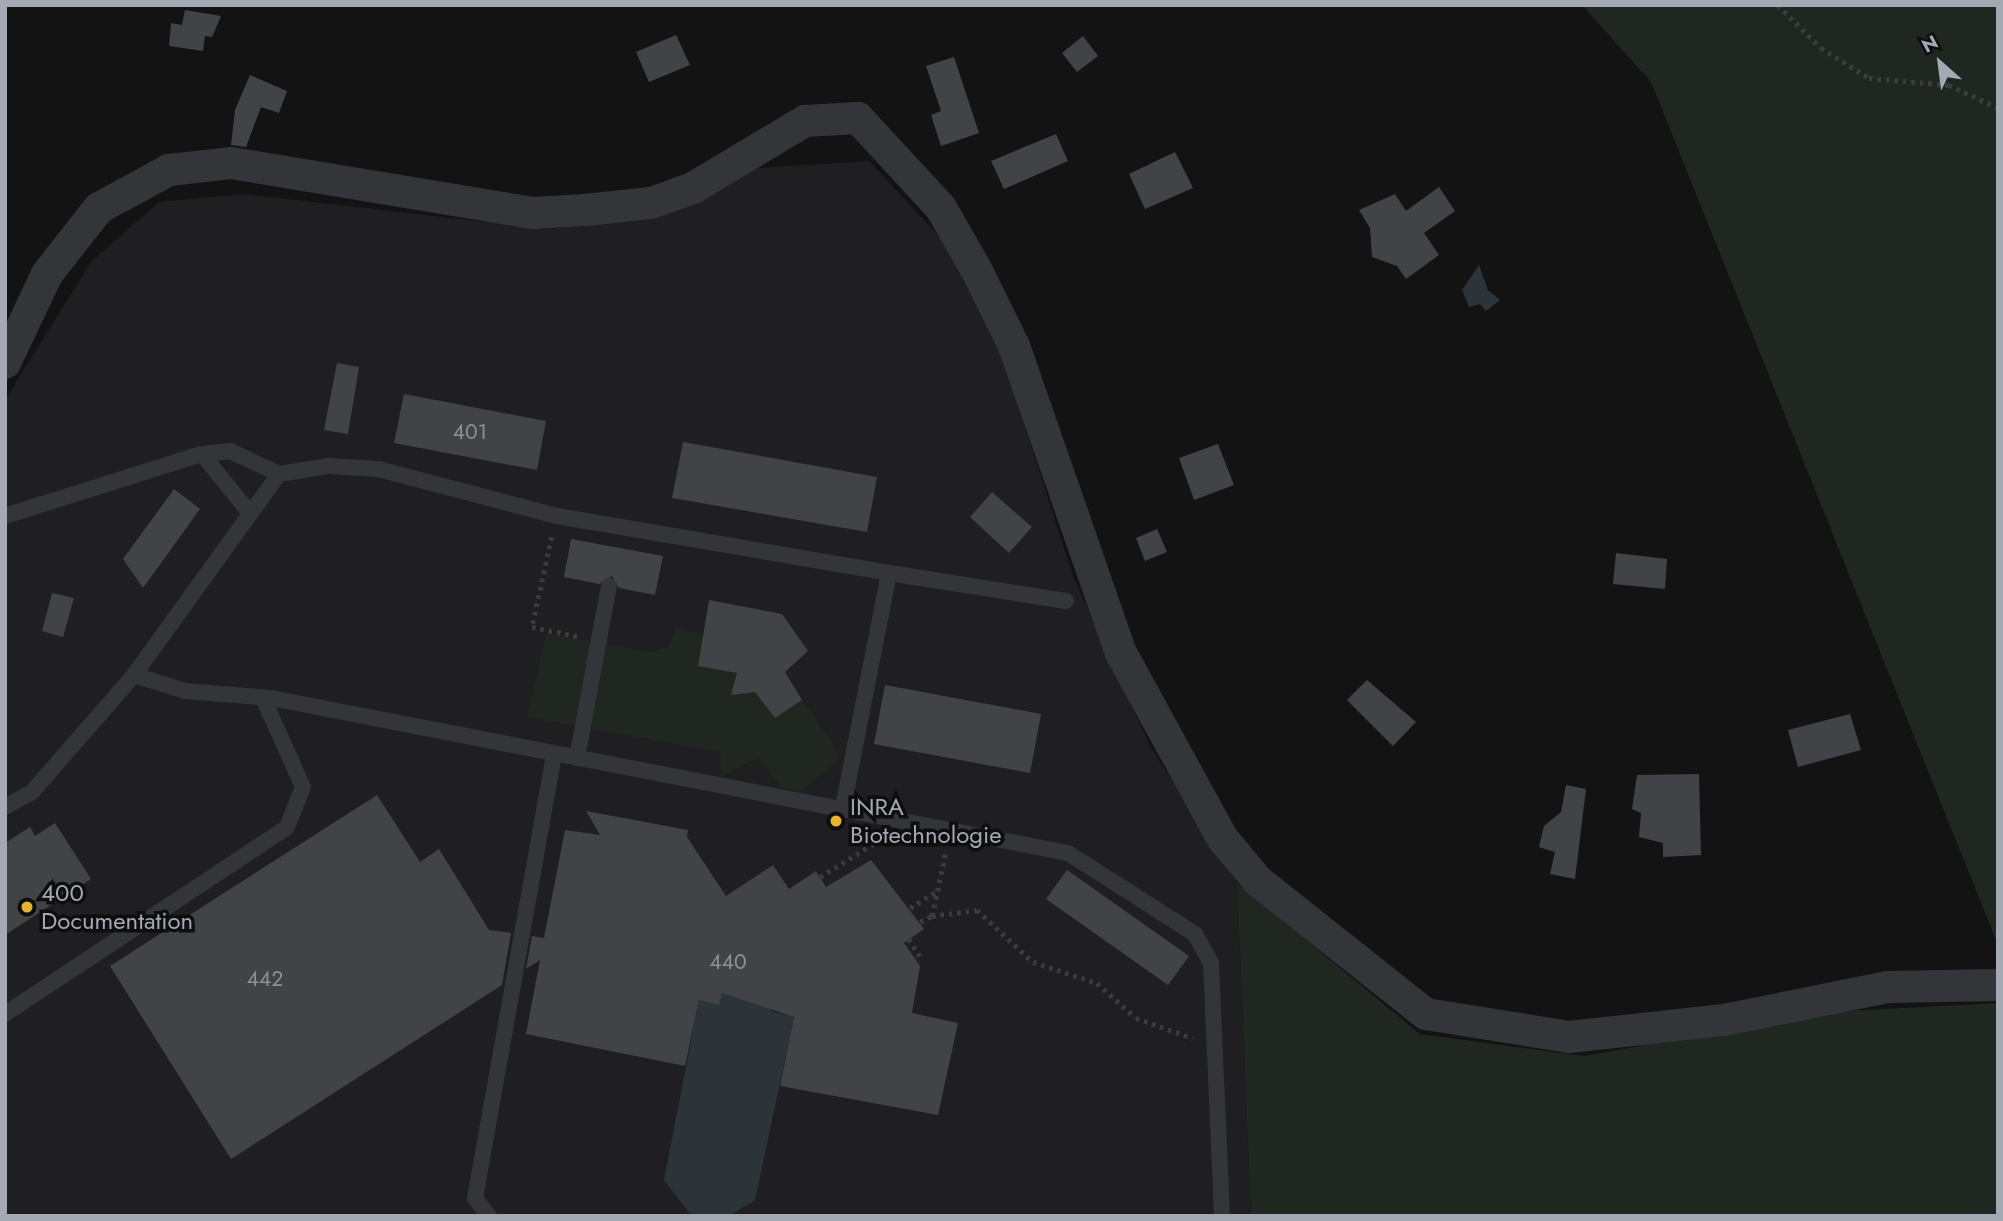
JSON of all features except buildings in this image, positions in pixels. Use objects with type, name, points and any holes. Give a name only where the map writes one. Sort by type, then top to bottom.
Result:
[{"type":"street","points":[[5,363],[47,274],[99,208],[169,170],[231,163],[534,214],[651,203],[693,188],[805,121],[858,118],[941,208],[976,268],[1019,358],[1121,653],[1223,839],[1258,881],[1426,1014],[1569,1037],[1724,1020],[1888,987],[1998,985]]},
{"type":"lane","points":[[5,516],[202,454],[230,452],[279,474],[328,466],[378,469],[557,516],[1066,601]]},
{"type":"lane","points":[[202,454],[249,512]]},
{"type":"lane","points":[[5,807],[32,792],[134,675],[279,474]]},
{"type":"lane","points":[[843,808],[889,573]]},
{"type":"lane","points":[[577,758],[609,586]]},
{"type":"lane","points":[[134,675],[185,691],[263,698],[1068,853],[1195,934],[1211,963],[1222,1216]]},
{"type":"lane","points":[[5,1014],[287,827],[303,787],[263,698]]},
{"type":"lane","points":[[489,1216],[475,1198],[554,754]]},
{"type":"path","points":[[1778,5],[1822,48],[1869,78],[1950,85],[1998,108]]},
{"type":"path","points":[[557,516],[532,627],[599,640]]},
{"type":"path","points":[[932,916],[950,829]]},
{"type":"path","points":[[820,877],[884,836]]},
{"type":"path","points":[[910,908],[937,892]]},
{"type":"path","points":[[920,922],[932,916],[977,910],[1033,962],[1097,983],[1136,1018],[1215,1049]]},
{"type":"path","points":[[909,939],[921,958]]},
{"type":"shaded area","points":[[1582,5],[1998,5],[1998,945],[1651,82]]},
{"type":"shaded area","points":[[869,161],[948,246],[1004,362],[1073,576],[1150,746],[1237,883],[1251,1216],[5,1216],[5,400],[91,262],[159,202],[243,194],[546,229],[646,220],[703,200],[756,168]]},
{"type":"shaded area","points":[[1479,265],[1488,290],[1500,300],[1486,311],[1480,304],[1469,307],[1462,290]]},
{"type":"shaded area","points":[[676,627],[703,635],[699,666],[737,673],[733,688],[752,687],[775,718],[802,700],[835,746],[838,761],[800,791],[781,788],[759,757],[721,777],[721,752],[527,717],[546,634],[650,652],[668,647]]},
{"type":"shaded area","points":[[1237,883],[1420,1034],[1584,1056],[1827,1012],[1998,1003],[1998,1216],[1251,1216]]},
{"type":"shaded area","points":[[722,993],[773,1002],[771,1011],[794,1017],[755,1200],[729,1216],[692,1216],[664,1180],[699,1000],[719,1005]]},
{"type":"place","name":"INRA Biotechnologie","points":[[836,821]]},
{"type":"place","name":"400 Documentation","points":[[27,907]]}]
